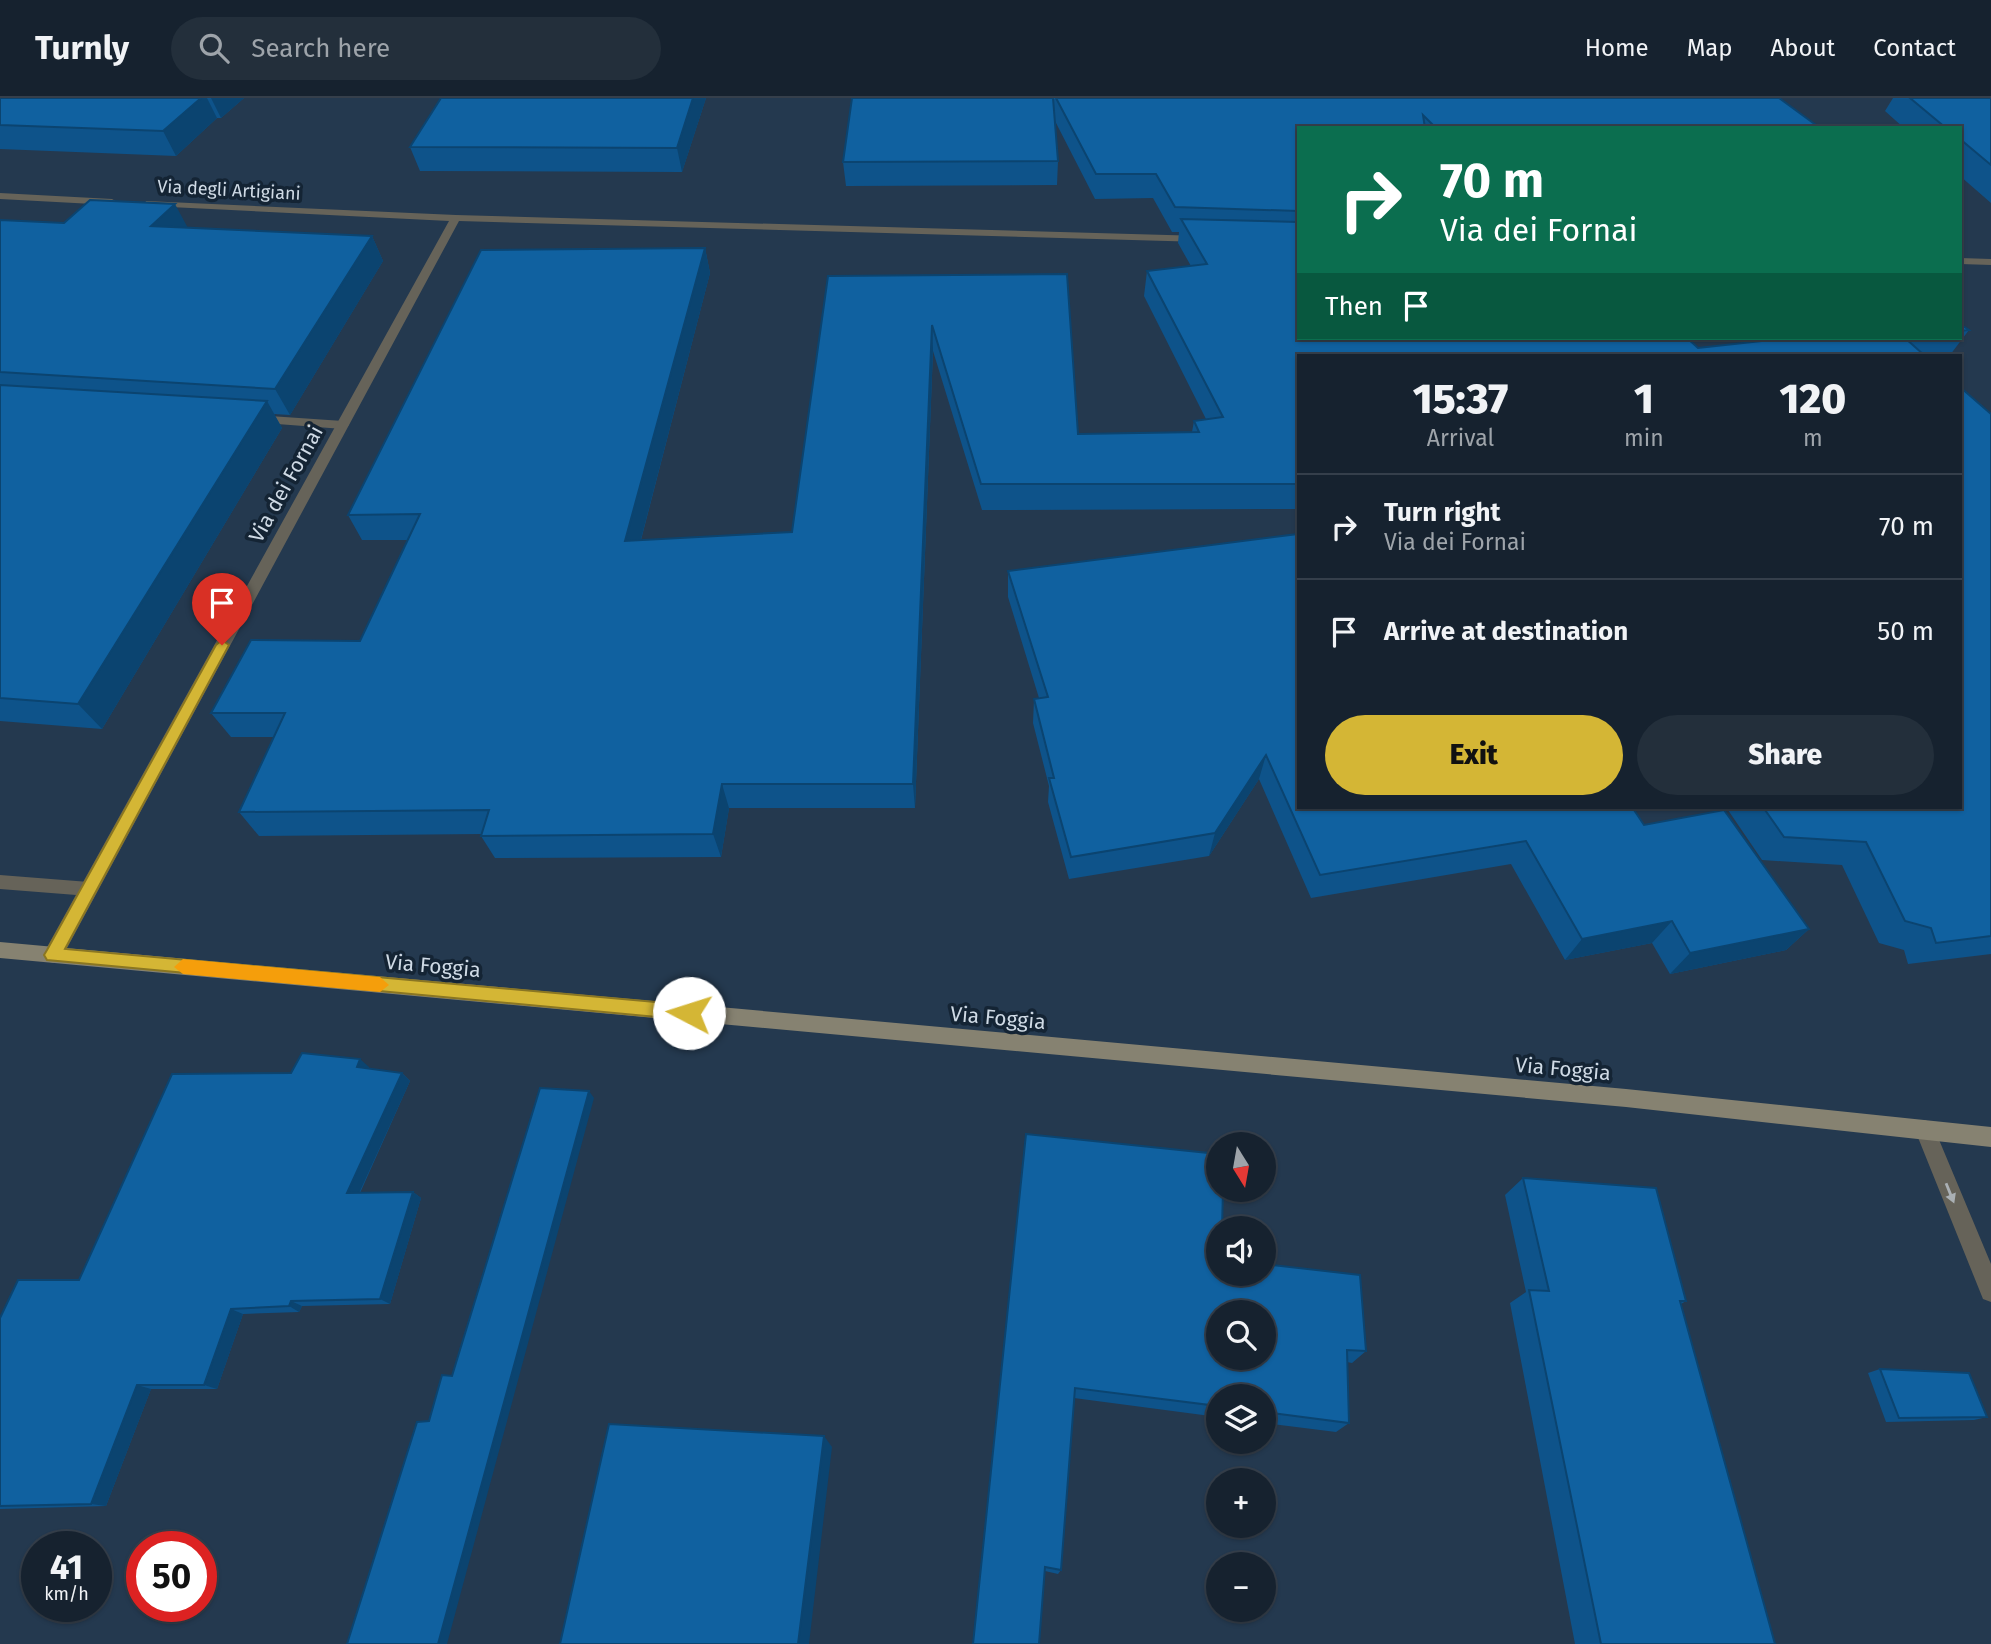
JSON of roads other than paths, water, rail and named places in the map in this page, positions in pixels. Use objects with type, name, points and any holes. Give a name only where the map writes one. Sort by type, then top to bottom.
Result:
[{"type":"main road","name":"Via Foggia","points":[[0,950],[1598,1095],[1991,1137]]},
{"type":"street","points":[[0,196],[124,202]]},
{"type":"street","name":"Via degli Artigiani","points":[[138,203],[456,218],[1216,239]]},
{"type":"street","name":"Via dei Fornai","points":[[53,955],[456,218]]},
{"type":"street","points":[[1962,261],[1991,262]]},
{"type":"street","points":[[247,419],[343,425]]},
{"type":"street","points":[[0,882],[89,890]]},
{"type":"street","points":[[1925,1130],[1991,1291]]}]
